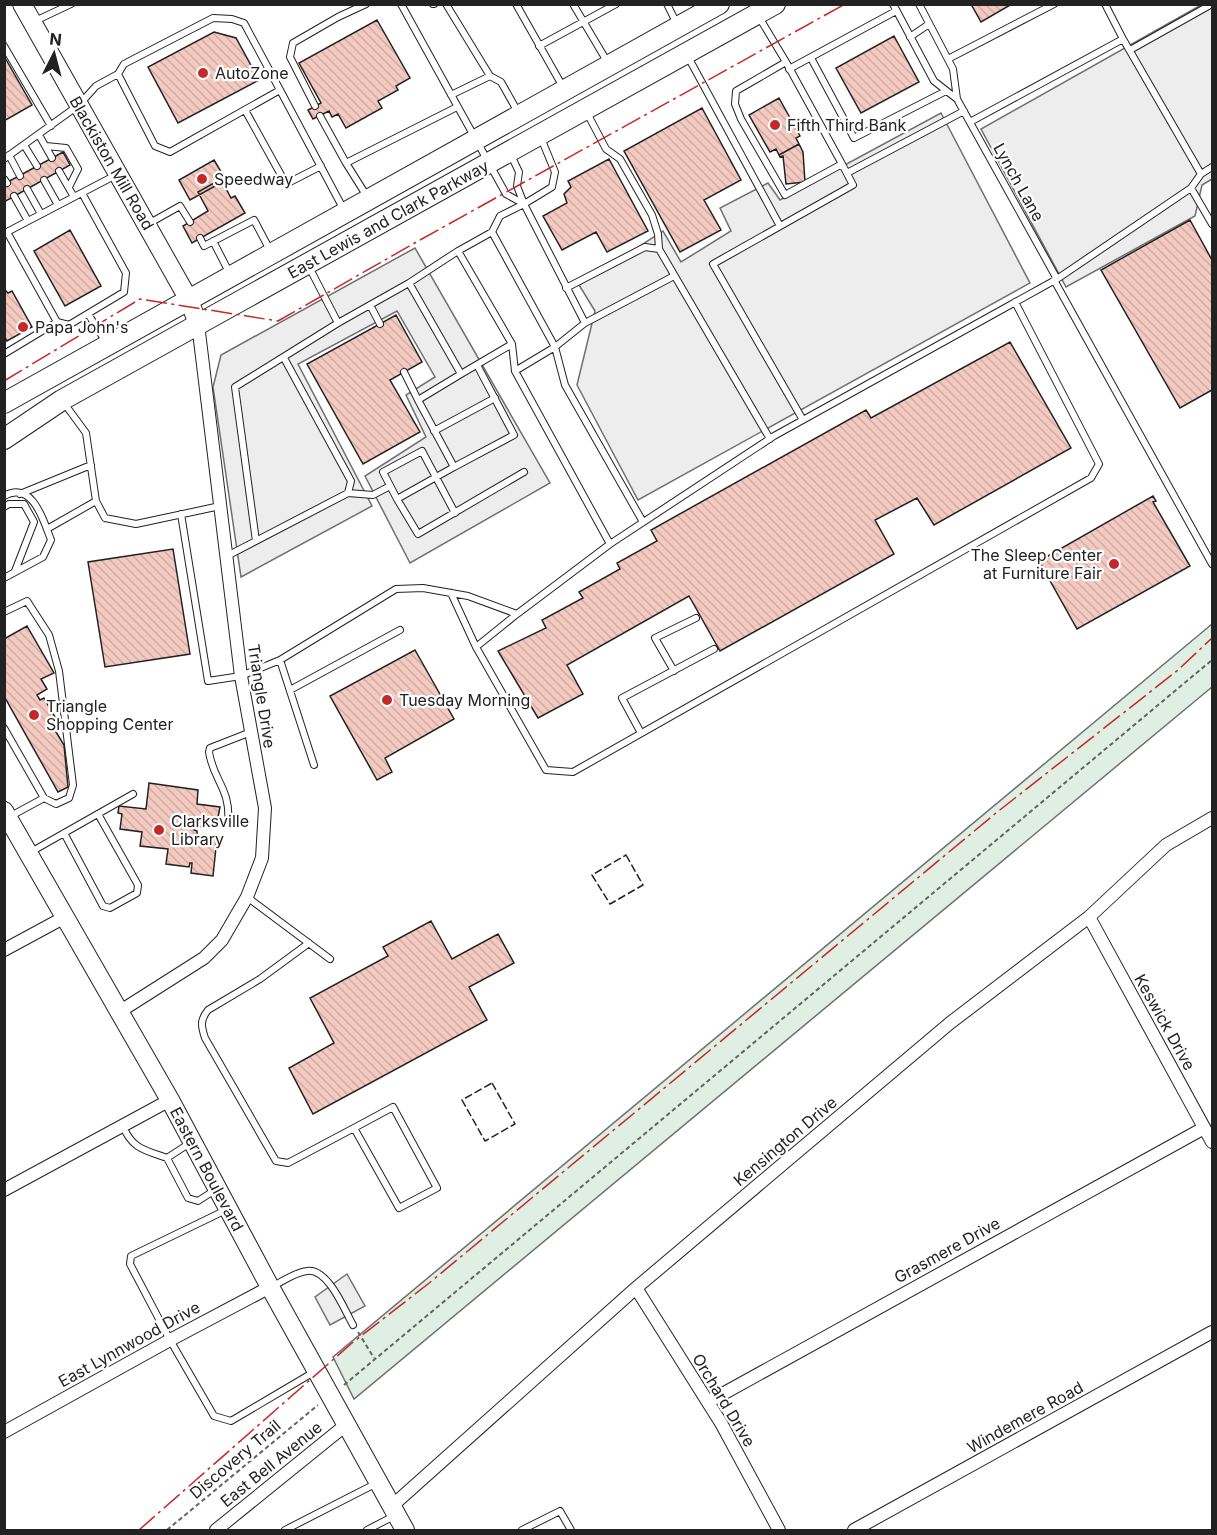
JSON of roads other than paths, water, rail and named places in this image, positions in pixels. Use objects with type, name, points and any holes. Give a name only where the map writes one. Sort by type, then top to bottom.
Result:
[{"type":"main road","name":"Blackiston Mill Road","points":[[22,4],[189,300],[198,324]]},
{"type":"main road","name":"East Lewis and Clark Parkway","points":[[6,400],[520,116],[715,5]]},
{"type":"main road","name":"East Lewis and Clark Parkway","points":[[4,439],[62,400],[766,9]]},
{"type":"main road","name":"Eastern Boulevard","points":[[7,814],[219,1188],[270,1287],[398,1517]]},
{"type":"street","name":"Triangle Drive","points":[[119,1012],[204,958],[222,940],[247,897],[262,858],[265,808],[241,676],[198,324]]},
{"type":"street","name":"Kensington Drive","points":[[398,1517],[636,1288],[950,1023],[1089,917],[1166,845],[1212,818]]},
{"type":"street","points":[[4,950],[65,917]]},
{"type":"street","name":"Keswick Drive","points":[[1089,917],[1212,1142]]},
{"type":"street","points":[[4,1190],[170,1100]]},
{"type":"street","name":"Grasmere Drive","points":[[708,1402],[1204,1128]]},
{"type":"street","name":"East Lynnwood Drive","points":[[4,1432],[270,1287]]},
{"type":"street","name":"Orchard Drive","points":[[636,1288],[708,1402],[779,1530]]},
{"type":"street","name":"Windemere Road","points":[[854,1530],[1212,1332]]},
{"type":"street","name":"East Bell Avenue","points":[[216,1530],[231,1526],[347,1424]]},
{"type":"lane","points":[[32,23],[71,4]]},
{"type":"lane","points":[[315,106],[290,57],[292,43],[366,4]]},
{"type":"lane","points":[[401,4],[506,194],[524,204]]},
{"type":"lane","points":[[446,4],[490,76],[501,82],[520,116]]},
{"type":"lane","points":[[516,4],[565,90]]},
{"type":"lane","points":[[573,4],[610,65]]},
{"type":"lane","points":[[539,46],[616,4]]},
{"type":"lane","points":[[667,4],[679,27]]},
{"type":"lane","name":"Lynch Lane","points":[[919,4],[954,69],[957,99]]},
{"type":"lane","points":[[948,59],[1054,4]]},
{"type":"lane","points":[[1114,4],[1106,6],[1201,174]]},
{"type":"lane","points":[[1130,50],[1212,4]]},
{"type":"lane","points":[[789,69],[895,8]]},
{"type":"lane","name":"Lynch Lane","points":[[895,8],[934,81],[957,99],[964,111],[1212,564]]},
{"type":"lane","points":[[766,9],[789,69],[854,185],[713,264],[803,420]]},
{"type":"lane","points":[[20,176],[7,157],[79,105],[96,86],[118,74],[124,64],[213,18],[231,19],[244,23],[345,213]]},
{"type":"lane","points":[[910,37],[929,24]]},
{"type":"lane","points":[[970,122],[1123,39]]},
{"type":"lane","points":[[4,46],[51,126]]},
{"type":"lane","points":[[687,54],[780,226]]},
{"type":"lane","points":[[811,58],[855,138],[946,91]]},
{"type":"lane","points":[[786,62],[736,91],[735,104],[741,119],[785,195],[842,164]]},
{"type":"lane","points":[[118,74],[155,146],[170,152],[280,90]]},
{"type":"lane","points":[[451,95],[490,76]]},
{"type":"lane","points":[[346,164],[457,107]]},
{"type":"lane","points":[[245,110],[286,183],[321,166]]},
{"type":"lane","points":[[585,110],[606,149],[620,159],[652,215],[658,234],[659,249],[770,439]]},
{"type":"lane","points":[[847,173],[964,111]]},
{"type":"lane","points":[[320,116],[369,200]]},
{"type":"lane","points":[[39,135],[52,158]]},
{"type":"lane","points":[[256,541],[235,387],[492,232],[500,216],[552,187],[555,172],[540,135]]},
{"type":"lane","points":[[24,145],[37,166]]},
{"type":"lane","points":[[46,147],[66,148],[78,169],[69,187]]},
{"type":"lane","points":[[510,152],[519,172],[517,186],[524,204],[585,323]]},
{"type":"lane","points":[[476,647],[610,544],[770,439],[1055,279],[1191,188],[1201,174],[1212,167]]},
{"type":"lane","points":[[60,171],[74,197]]},
{"type":"lane","points":[[57,322],[6,232],[117,175]]},
{"type":"lane","points":[[44,180],[58,206]]},
{"type":"lane","points":[[1191,188],[1212,224]]},
{"type":"lane","points":[[27,189],[41,214]]},
{"type":"lane","points":[[4,354],[57,322],[69,325],[124,292],[126,273],[82,193]]},
{"type":"lane","points":[[14,196],[28,221]]},
{"type":"lane","points":[[147,225],[180,206],[190,222]]},
{"type":"lane","points":[[200,238],[204,246],[254,219],[272,254]]},
{"type":"lane","points":[[492,232],[555,347],[565,386],[643,522]]},
{"type":"lane","points":[[213,241],[231,276]]},
{"type":"lane","points":[[567,288],[645,247],[659,249]]},
{"type":"lane","points":[[458,251],[512,344],[514,370],[610,544]]},
{"type":"lane","points":[[307,264],[338,323]]},
{"type":"lane","points":[[514,370],[555,347],[585,323],[674,276]]},
{"type":"lane","points":[[408,283],[461,374]]},
{"type":"lane","points":[[451,593],[476,647],[546,770],[573,772],[1091,478],[1099,464],[1015,302]]},
{"type":"lane","points":[[370,305],[380,324]]},
{"type":"lane","points":[[88,314],[108,345]]},
{"type":"lane","points":[[418,400],[512,344]]},
{"type":"lane","points":[[284,358],[351,481],[348,493]]},
{"type":"lane","points":[[397,500],[514,435],[477,365]]},
{"type":"lane","points":[[404,372],[454,467]]},
{"type":"lane","points":[[434,431],[495,398]]},
{"type":"lane","points":[[62,400],[86,434],[96,501],[105,518],[136,524],[220,506]]},
{"type":"lane","points":[[455,513],[422,451],[383,472],[418,534],[455,513],[524,472]]},
{"type":"lane","points":[[20,494],[91,465]]},
{"type":"lane","points":[[226,556],[348,493],[373,495],[390,486]]},
{"type":"lane","points":[[4,496],[20,494],[33,499],[51,540],[43,557],[4,578]]},
{"type":"lane","points":[[47,529],[96,501]]},
{"type":"lane","points":[[4,507],[9,504],[24,504],[34,522],[15,572]]},
{"type":"lane","points":[[181,514],[208,681],[241,676],[280,660],[396,589],[423,588],[468,596],[517,614]]},
{"type":"lane","points":[[4,612],[27,601],[49,635],[59,671],[73,785],[69,798],[56,804],[44,798],[4,728]]},
{"type":"lane","points":[[674,671],[655,638],[696,618]]},
{"type":"lane","points":[[290,690],[400,630]]},
{"type":"lane","points":[[641,733],[622,698],[714,649]]},
{"type":"lane","points":[[280,660],[314,765]]},
{"type":"lane","points":[[228,822],[227,797],[209,752],[210,748],[251,732]]},
{"type":"lane","points":[[29,853],[133,794]]},
{"type":"lane","points":[[7,814],[44,798]]},
{"type":"lane","points":[[64,834],[103,906],[110,908],[137,893],[138,885],[98,814]]},
{"type":"lane","points":[[247,897],[330,959]]},
{"type":"lane","points":[[309,943],[260,979],[208,1010],[202,1017],[201,1027],[276,1161],[288,1163],[393,1107],[436,1188],[399,1208],[354,1128]]},
{"type":"lane","points":[[123,1126],[128,1138],[138,1147],[167,1158],[188,1198],[198,1201],[219,1188]]},
{"type":"lane","points":[[167,1158],[193,1142]]},
{"type":"lane","points":[[229,1209],[131,1256],[130,1264],[170,1340],[214,1416],[231,1421],[316,1371]]},
{"type":"lane","points":[[270,1287],[305,1271],[315,1271],[323,1275],[331,1286],[353,1325]]},
{"type":"lane","points":[[285,1530],[378,1482]]},
{"type":"lane","points":[[522,1530],[560,1511],[572,1530]]},
{"type":"lane","points":[[367,1530],[398,1517]]},
{"type":"place","name":"AutoZone","points":[[203,73]]},
{"type":"place","name":"Fifth Third Bank","points":[[775,125]]},
{"type":"place","name":"Speedway","points":[[202,179]]},
{"type":"place","name":"Papa John's","points":[[23,327]]},
{"type":"place","name":"The Sleep Center at Furniture Fair","points":[[1114,564]]},
{"type":"place","name":"Tuesday Morning","points":[[387,700]]},
{"type":"place","name":"Triangle Shopping Center","points":[[34,715]]},
{"type":"place","name":"Clarksville Library","points":[[159,830]]}]
